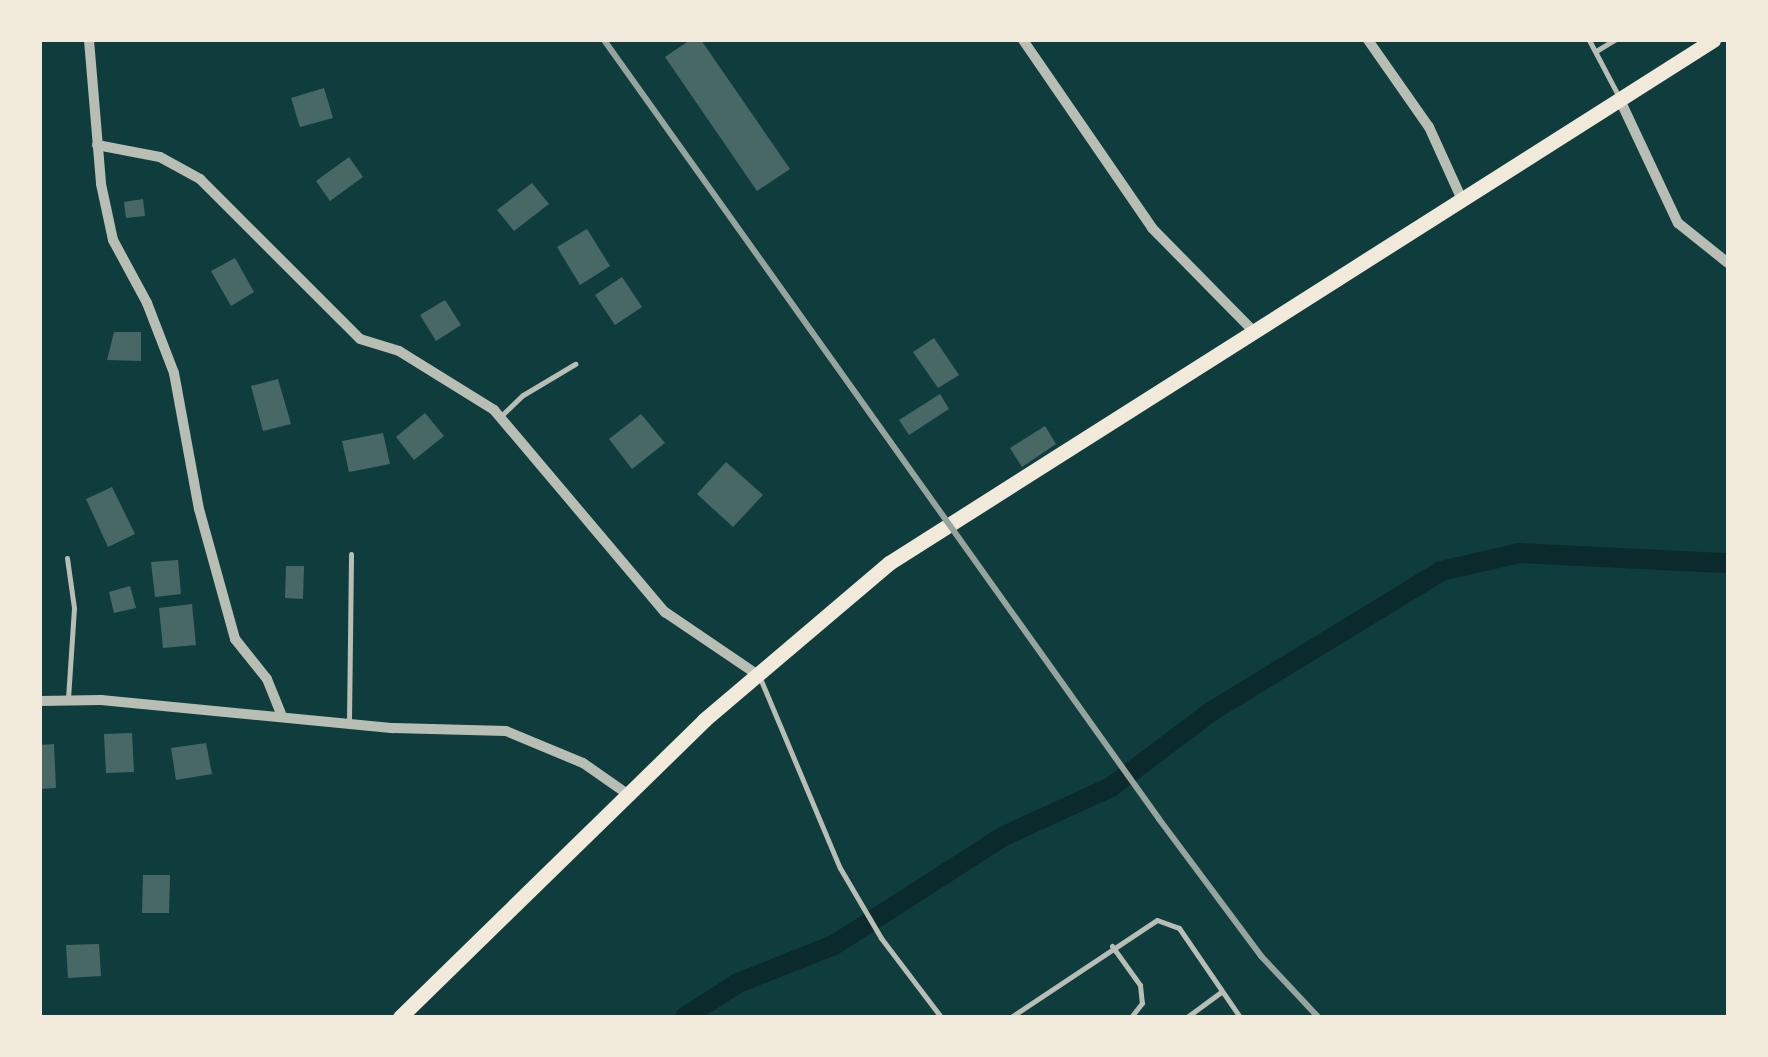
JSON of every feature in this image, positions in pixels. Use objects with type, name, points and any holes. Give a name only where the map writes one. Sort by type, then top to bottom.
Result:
[{"type":"main road","points":[[400,1017],[626,793],[889,563],[1464,202],[1713,40]]},
{"type":"street","points":[[89,40],[97,144],[113,240],[174,374],[200,509],[236,639],[267,680],[281,713]]},
{"type":"street","points":[[1022,40],[1152,228],[1256,334]]},
{"type":"street","points":[[1368,40],[1429,128],[1464,202]]},
{"type":"street","points":[[1620,100],[1678,224],[1691,240],[1728,264]]},
{"type":"street","points":[[97,144],[160,157],[200,178],[360,339],[400,351],[500,417],[665,612],[758,675]]},
{"type":"street","points":[[40,701],[68,698],[281,713],[350,724],[506,731],[583,763],[626,793]]},
{"type":"lane","points":[[1590,40],[1620,100]]},
{"type":"lane","points":[[1596,51],[1614,40]]},
{"type":"lane","points":[[500,417],[523,394],[576,364]]},
{"type":"lane","points":[[350,724],[351,554]]},
{"type":"lane","points":[[66,558],[74,608],[68,698]]},
{"type":"lane","points":[[758,675],[820,832],[880,938],[941,1017]]},
{"type":"lane","points":[[1011,1017],[1145,923],[1168,922],[1240,1017]]},
{"type":"lane","points":[[1112,946],[1140,984],[1134,1016]]},
{"type":"lane","points":[[1187,1017],[1222,992]]},
{"type":"building","points":[[690,40],[701,40],[790,169],[757,191],[665,57]]},
{"type":"building","points":[[324,88],[333,118],[300,127],[291,98]]},
{"type":"building","points":[[349,157],[363,177],[330,201],[316,181]]},
{"type":"building","points":[[532,183],[549,204],[514,231],[497,210]]},
{"type":"building","points":[[143,199],[145,216],[126,218],[124,202]]},
{"type":"building","points":[[587,229],[610,266],[580,285],[557,247]]},
{"type":"building","points":[[235,258],[254,292],[231,306],[211,271]]},
{"type":"building","points":[[622,277],[642,307],[615,325],[595,295]]},
{"type":"building","points":[[445,300],[461,325],[436,341],[420,315]]},
{"type":"building","points":[[114,332],[141,332],[141,361],[107,360]]},
{"type":"building","points":[[934,338],[959,375],[938,388],[913,352]]},
{"type":"building","points":[[278,379],[291,424],[263,431],[251,386]]},
{"type":"building","points":[[940,394],[949,409],[909,435],[899,420]]},
{"type":"building","points":[[425,413],[444,436],[414,460],[396,437]]},
{"type":"building","points":[[641,414],[665,443],[632,469],[609,439]]},
{"type":"building","points":[[1045,426],[1056,444],[1022,467],[1010,448]]},
{"type":"building","points":[[383,433],[390,464],[349,472],[342,441]]},
{"type":"building","points":[[726,462],[763,495],[733,527],[697,494]]},
{"type":"building","points":[[112,487],[135,534],[108,547],[86,499]]},
{"type":"building","points":[[178,560],[181,594],[155,597],[151,562]]},
{"type":"building","points":[[286,566],[304,566],[303,599],[285,598]]},
{"type":"building","points":[[130,586],[136,608],[114,613],[109,592]]},
{"type":"building","points":[[192,604],[196,645],[163,648],[159,608]]},
{"type":"building","points":[[132,733],[134,772],[106,773],[104,734]]},
{"type":"building","points":[[206,743],[212,774],[176,780],[171,748]]},
{"type":"building","points":[[54,744],[56,788],[40,789],[40,745]]},
{"type":"building","points":[[143,875],[170,875],[169,913],[142,913]]},
{"type":"building","points":[[99,944],[101,976],[68,978],[66,945]]},
{"type":"waterway","points":[[685,1017],[738,983],[834,945],[1004,836],[1111,787],[1212,711],[1441,571],[1520,553],[1728,563]]},
{"type":"railway","points":[[604,40],[1159,819],[1261,956],[1318,1017]]}]
